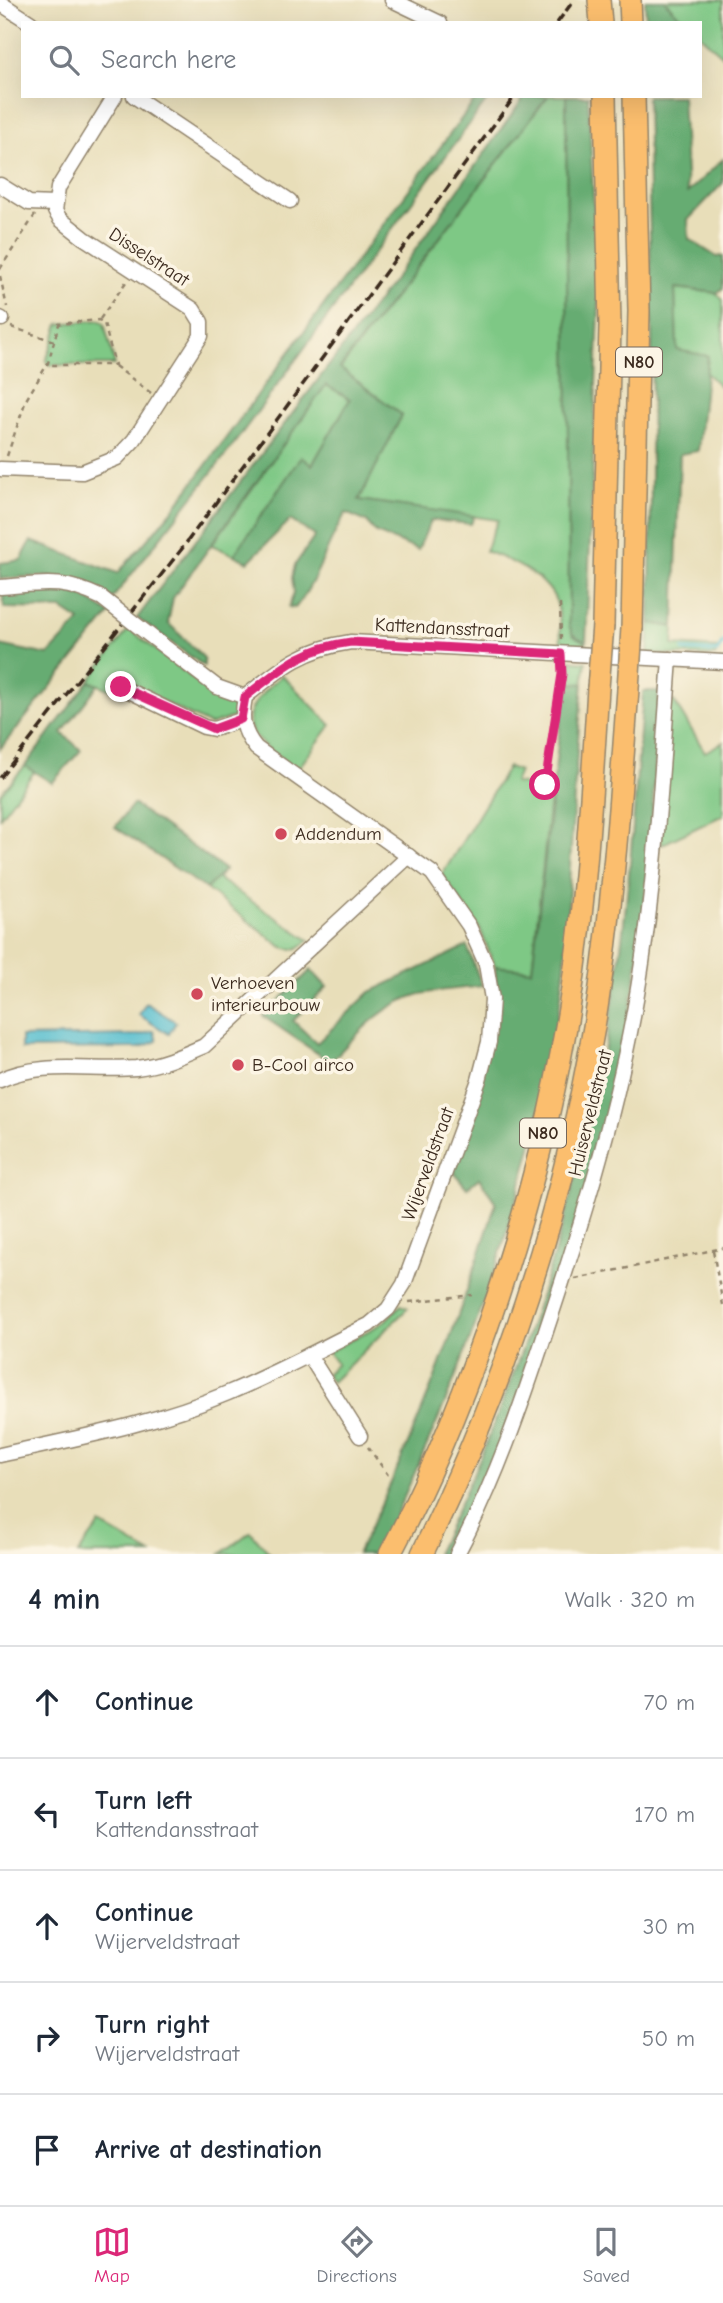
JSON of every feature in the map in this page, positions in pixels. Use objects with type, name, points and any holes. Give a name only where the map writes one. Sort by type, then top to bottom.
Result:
[{"type":"highway","points":[[599,0],[601,21]]},
{"type":"highway","points":[[630,0],[631,21]]},
{"type":"highway","name":"N80","points":[[390,1554],[442,1443],[495,1305],[534,1171],[566,1027],[586,869],[603,625],[610,338],[605,98]]},
{"type":"highway","name":"N80","points":[[422,1554],[471,1447],[525,1306],[565,1166],[593,1027],[615,868],[632,628],[639,311],[634,98]]},
{"type":"street","points":[[392,0],[436,21]]},
{"type":"street","points":[[0,3],[28,21]]},
{"type":"street","points":[[0,185],[29,203],[48,204],[114,98]]},
{"type":"street","points":[[137,98],[290,201]]},
{"type":"street","name":"Disselstraat","points":[[1,469],[82,472],[117,458],[134,440],[201,336],[201,322],[193,309],[60,219],[48,204]]},
{"type":"street","points":[[0,587],[54,583],[76,585],[102,598],[217,687],[245,697],[241,719],[214,729],[204,727],[121,687]]},
{"type":"street","name":"Kattendansstraat","points":[[245,697],[292,659],[323,646],[351,642],[670,659],[722,658]]},
{"type":"street","name":"Huiserveldstraat","points":[[457,1554],[507,1439],[562,1282],[602,1150],[633,1016],[656,853],[670,659]]},
{"type":"street","name":"Wijerveldstraat","points":[[0,1455],[136,1424],[183,1409],[228,1393],[369,1325],[391,1305],[404,1284],[479,1080],[489,1042],[492,999],[486,964],[469,926],[432,873],[256,748],[248,739],[241,719]]},
{"type":"street","points":[[0,1080],[12,1074],[45,1069],[147,1066],[169,1062],[204,1046],[409,856]]},
{"type":"street","points":[[309,1355],[360,1436]]},
{"type":"path","points":[[0,269],[48,204]]},
{"type":"path","points":[[99,320],[134,270]]},
{"type":"path","points":[[0,276],[7,307],[1,319],[4,325],[54,341]]},
{"type":"path","points":[[1,469],[26,400],[48,363],[59,324],[99,320],[104,323],[115,365],[159,399]]},
{"type":"path","points":[[48,363],[115,365]]},
{"type":"path","points":[[545,785],[562,674],[560,604]]},
{"type":"path","points":[[562,1282],[723,1248]]},
{"type":"path","points":[[713,1251],[723,1305]]},
{"type":"path","points":[[391,1305],[472,1295]]},
{"type":"path","points":[[360,1436],[388,1475]]},
{"type":"green space","points":[[645,0],[664,0],[684,21],[646,21]]},
{"type":"green space","points":[[664,0],[723,0],[723,56],[702,37],[702,21],[684,21]]},
{"type":"green space","points":[[477,98],[489,98],[228,452],[112,599],[86,584],[59,577],[0,579],[0,563],[21,560],[31,541],[118,573],[172,511]]},
{"type":"green space","points":[[524,98],[546,98],[340,368],[402,415],[359,500],[474,516],[471,524],[431,520],[418,550],[376,533],[367,522],[346,513],[310,585],[295,608],[289,607],[294,592],[292,578],[295,565],[315,536],[290,520],[248,562],[234,555],[301,457],[312,465],[350,399],[326,385],[173,598],[168,623],[204,658],[204,666],[137,618],[393,281]]},
{"type":"green space","points":[[546,98],[566,98],[569,625],[573,635],[586,642],[584,649],[561,645],[558,606],[544,583],[526,570],[485,551],[498,520],[359,500],[402,415],[340,369]]},
{"type":"green space","points":[[566,98],[588,98],[599,308],[586,642],[573,635],[569,625]]},
{"type":"green space","points":[[647,98],[682,98],[687,193],[723,159],[723,183],[688,220],[689,239],[717,257],[723,256],[723,288],[717,293],[675,288],[677,350],[708,356],[698,451],[680,454],[674,627],[650,623],[652,337]]},
{"type":"green space","points":[[675,288],[717,293],[723,300],[723,383],[720,386],[706,373],[708,356],[677,351]]},
{"type":"green space","points":[[99,320],[104,323],[115,365],[50,365],[46,361],[59,324]]},
{"type":"green space","points":[[326,385],[350,399],[312,465],[301,457],[234,555],[212,545]]},
{"type":"green space","points":[[66,591],[83,596],[110,614],[0,749],[0,645],[48,655],[80,621],[62,609],[4,608],[3,594]]},
{"type":"green space","points":[[650,623],[674,627],[673,645],[718,648],[715,656],[648,654]]},
{"type":"green space","points":[[129,629],[208,690],[236,700],[236,716],[210,725],[121,681],[111,690],[89,681]]},
{"type":"green space","points":[[567,660],[586,662],[583,684],[565,683]]},
{"type":"green space","points":[[282,675],[331,725],[297,770],[266,747],[250,727],[249,716],[254,705]]},
{"type":"green space","points":[[89,681],[98,685],[62,733],[81,750],[52,783],[25,766]]},
{"type":"green space","points":[[565,683],[583,684],[564,974],[537,1124],[494,1272],[440,1415],[377,1554],[357,1554],[434,1381],[496,1203],[479,1178],[467,1188],[452,1170],[497,994],[495,966],[532,970]]},
{"type":"green space","points":[[643,691],[659,691],[652,812],[636,972],[615,1086],[584,1195],[506,1430],[481,1493],[452,1554],[436,1554],[467,1488],[521,1353],[565,1215],[584,1144],[600,1073],[619,964]]},
{"type":"green space","points":[[674,701],[705,752],[723,742],[723,815],[661,845],[666,704]]},
{"type":"green space","points":[[25,766],[34,772],[0,817],[0,794]]},
{"type":"green space","points":[[508,767],[519,771],[514,783],[551,788],[532,970],[495,966],[480,929],[442,875]]},
{"type":"green space","points":[[133,804],[225,870],[206,889],[115,827]]},
{"type":"green space","points":[[217,878],[309,940],[297,948],[282,947],[206,889]]},
{"type":"green space","points":[[467,946],[482,986],[425,993],[392,1006],[369,1023],[330,1062],[263,1016],[311,970],[327,987],[293,1021],[317,1043],[370,992]]},
{"type":"green space","points":[[401,1305],[408,1308],[332,1382],[326,1374],[337,1364],[328,1352],[383,1323]]},
{"type":"green space","points":[[100,1524],[151,1554],[78,1554]]},
{"type":"green space","points":[[250,1532],[270,1554],[221,1554]]},
{"type":"water","points":[[146,1003],[176,1022],[169,1034],[139,1015]]},
{"type":"water","points":[[154,1031],[157,1041],[139,1048],[21,1049],[21,1037],[138,1035]]},
{"type":"waterway","points":[[683,650],[717,652],[723,642]]},
{"type":"railway","points":[[558,21],[574,0]]},
{"type":"railway","points":[[0,778],[181,550],[514,98]]},
{"type":"place","name":"Addendum","points":[[281,834]]},
{"type":"place","name":"Verhoeven interieurbouw","points":[[197,994]]},
{"type":"place","name":"B-Cool airco","points":[[238,1065]]},
{"type":"route","points":[[121,687],[204,727],[214,729],[241,719],[245,697],[292,659],[323,646],[351,642],[561,654],[562,674],[545,785]]}]
